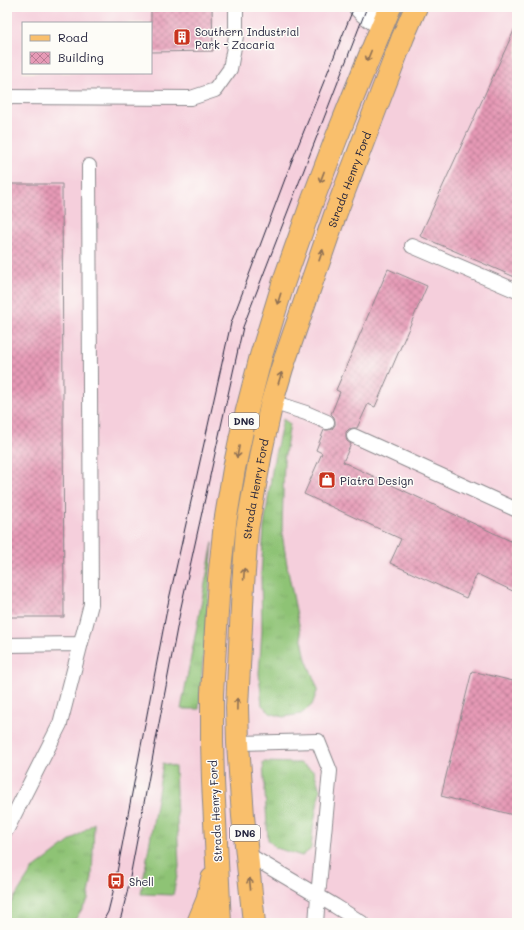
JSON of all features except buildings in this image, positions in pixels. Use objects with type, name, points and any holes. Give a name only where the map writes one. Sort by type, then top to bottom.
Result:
[{"type":"main road","name":"Strada Henry Ford","points":[[254,923],[238,743],[237,706],[247,529],[262,447],[272,402],[282,368],[335,215],[403,37],[416,7]]},
{"type":"main road","name":"Strada Henry Ford","points":[[220,923],[212,740],[212,694],[219,580],[225,523],[242,426],[287,274],[312,202],[386,16]]},
{"type":"main road","points":[[198,923],[206,900],[217,858]]},
{"type":"street","points":[[360,7],[365,12],[386,16]]},
{"type":"lane","points":[[7,97],[191,98],[215,90],[230,69],[236,36],[236,7]]},
{"type":"lane","points":[[7,829],[60,724],[91,604],[89,166]]},
{"type":"lane","points":[[412,246],[517,291]]},
{"type":"lane","points":[[272,402],[306,413],[327,422]]},
{"type":"lane","points":[[354,436],[517,510]]},
{"type":"lane","points":[[7,645],[80,644]]},
{"type":"lane","points":[[238,743],[318,741],[330,771],[316,923]]},
{"type":"lane","points":[[247,854],[362,923]]},
{"type":"shaded area","points":[[7,7],[517,7],[517,923],[7,923]]},
{"type":"green space","points":[[283,419],[290,424],[284,460],[282,533],[288,571],[306,659],[318,689],[312,705],[301,714],[283,717],[270,713],[262,705],[259,673],[262,630],[261,575],[264,527],[273,464]]},
{"type":"green space","points":[[213,542],[199,709],[181,709]]},
{"type":"green space","points":[[263,762],[300,763],[314,771],[320,790],[311,849],[302,856],[276,848],[268,840]]},
{"type":"green space","points":[[163,763],[175,767],[179,867],[173,895],[141,894]]},
{"type":"green space","points":[[94,823],[92,877],[88,900],[73,923],[7,923],[7,907],[32,870]]},
{"type":"tram line","points":[[102,923],[108,912],[114,888],[168,604],[231,323],[291,163],[354,7]]},
{"type":"tram line","points":[[117,923],[121,917],[127,893],[181,607],[243,327],[367,7]]},
{"type":"place","name":"Southern Industrial Park - Zacaria","points":[[182,37]]},
{"type":"place","name":"Piatra Design","points":[[327,480]]},
{"type":"place","name":"Shell","points":[[116,881]]}]
